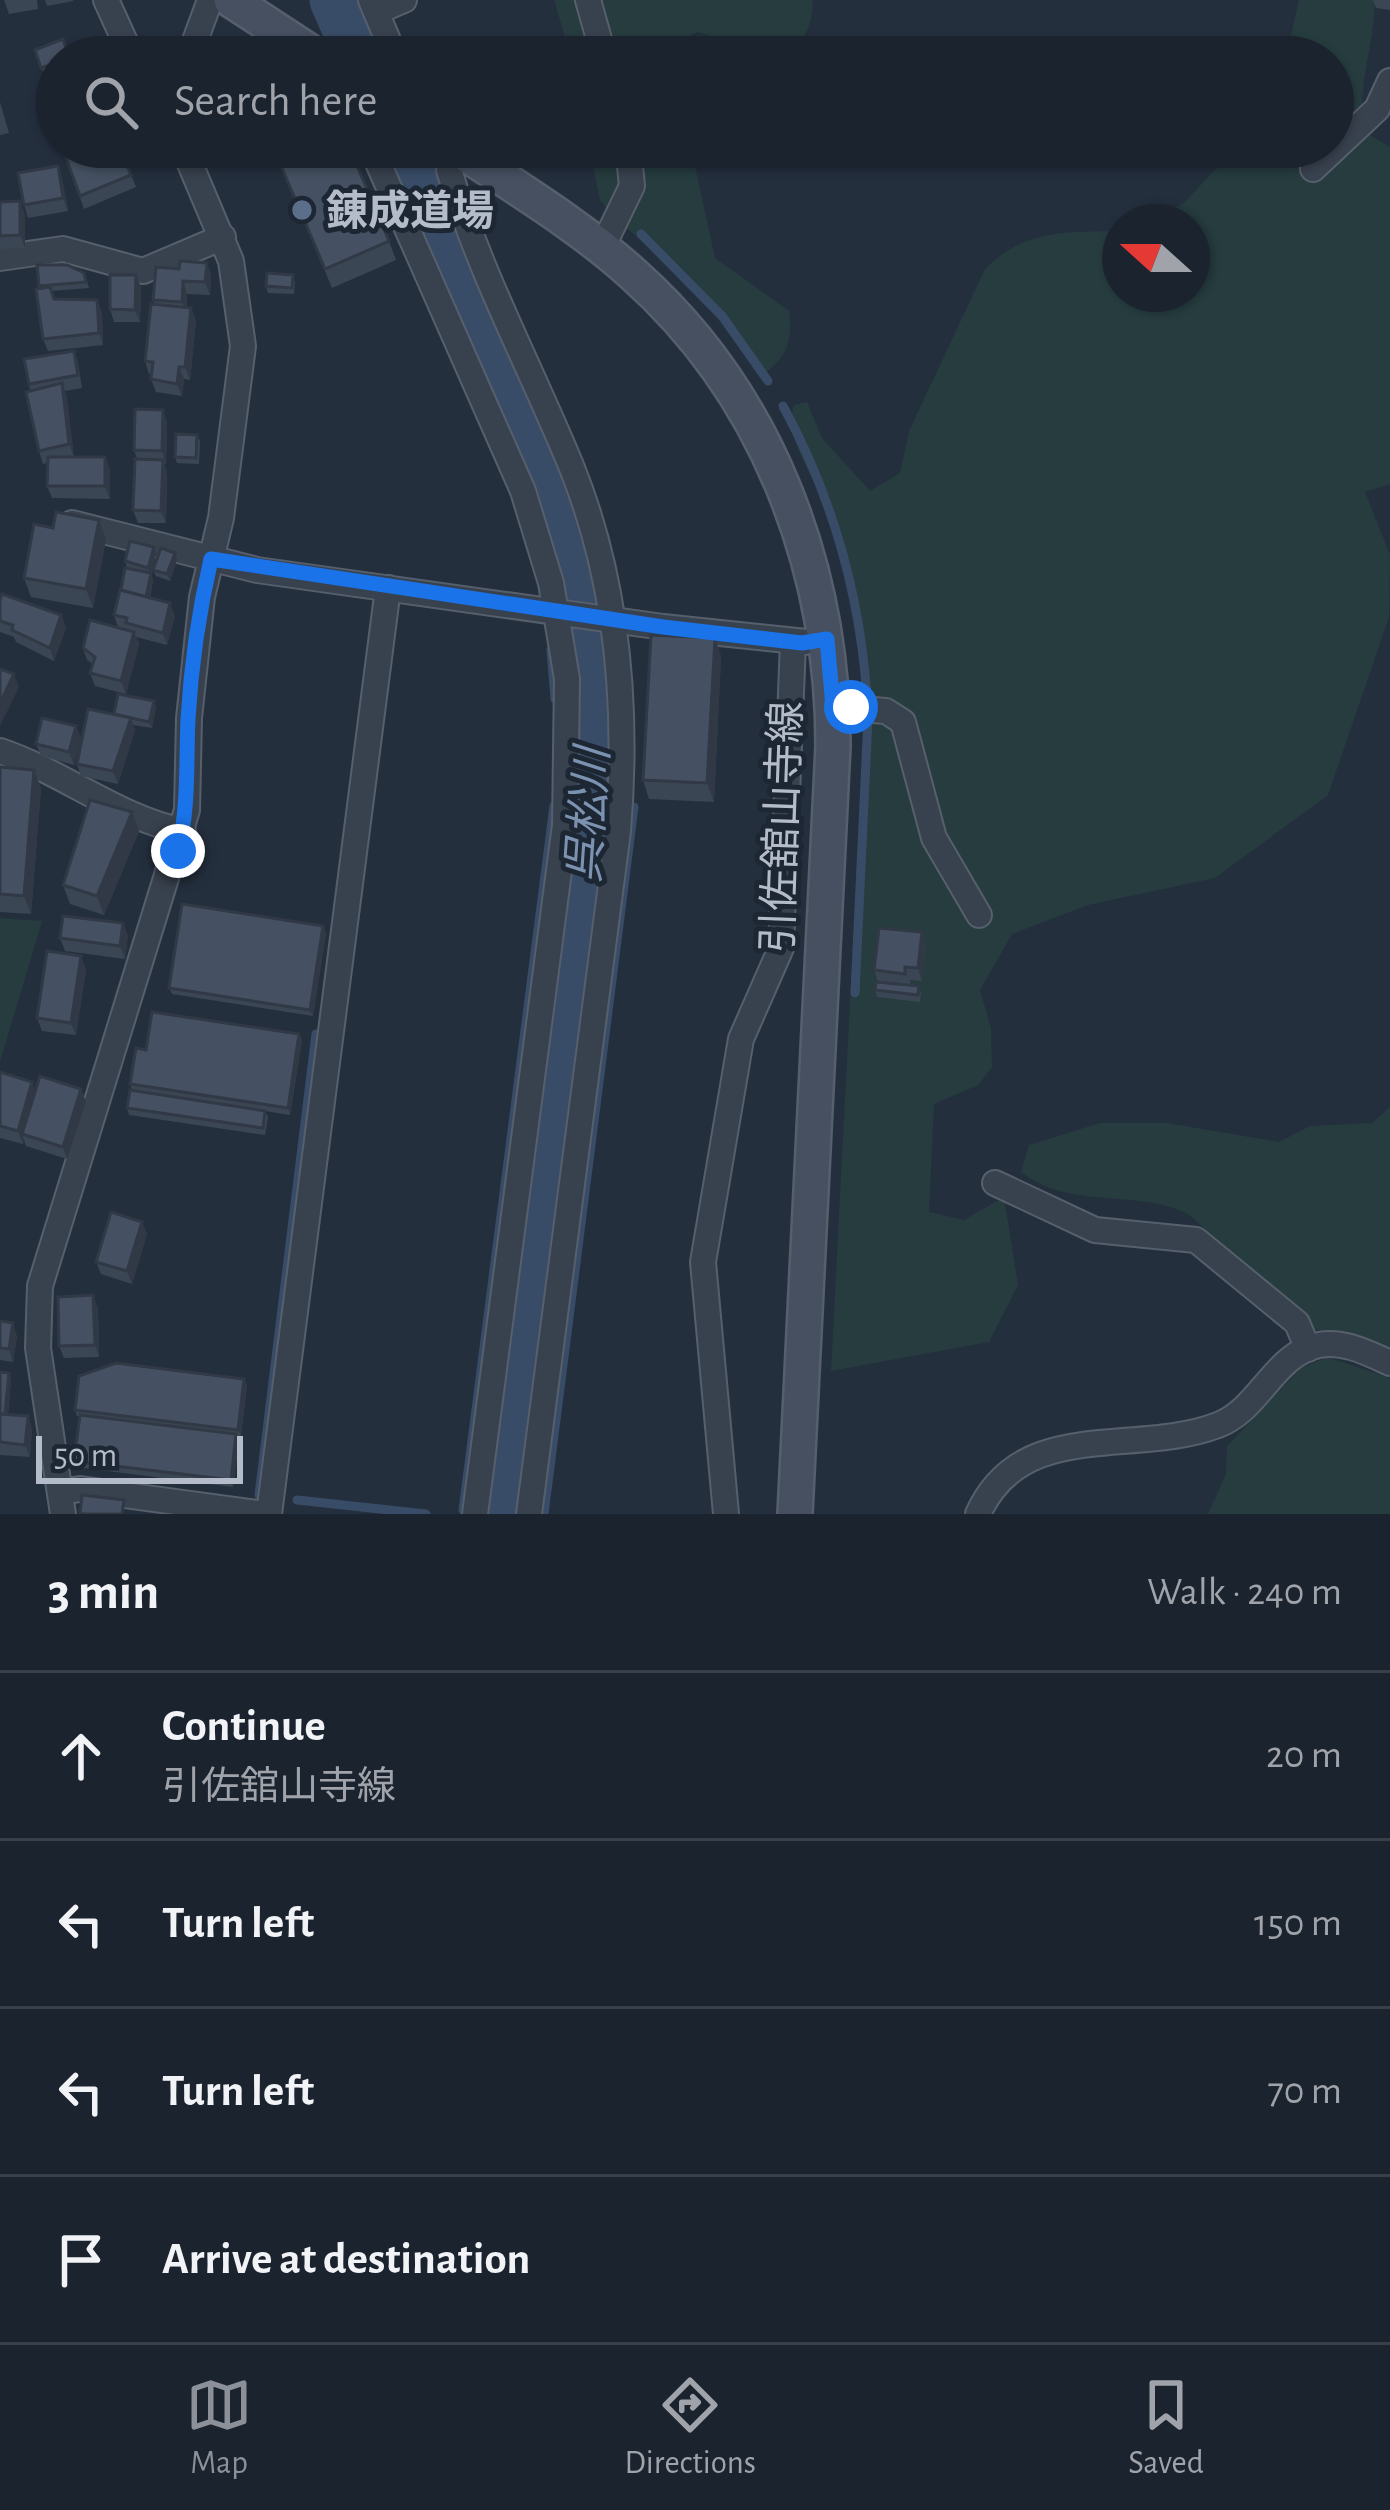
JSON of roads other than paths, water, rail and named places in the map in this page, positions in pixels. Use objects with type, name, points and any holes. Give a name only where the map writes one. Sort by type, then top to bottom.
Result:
[{"type":"main road","points":[[231,0],[286,36]]},
{"type":"main road","name":"引佐舘山寺線","points":[[486,168],[602,248],[681,323],[746,411],[801,531],[827,639],[833,707],[795,1514]]},
{"type":"street","points":[[197,36],[210,0]]},
{"type":"street","points":[[386,36],[374,6],[404,0]]},
{"type":"street","points":[[588,0],[598,36]]},
{"type":"street","points":[[116,3],[126,36]]},
{"type":"street","points":[[1354,131],[1377,109],[1390,81]]},
{"type":"street","points":[[192,168],[223,238],[238,289],[243,346],[188,718],[183,831],[40,1286],[38,1348],[61,1503],[80,1489],[267,1514],[388,588]]},
{"type":"street","points":[[379,168],[523,491],[561,613],[569,728],[566,809],[475,1514]]},
{"type":"street","points":[[450,168],[468,235],[573,471],[609,620],[623,727],[618,831],[529,1514]]},
{"type":"street","points":[[602,248],[632,186],[630,168]]},
{"type":"street","points":[[0,258],[63,250],[143,272],[223,238]]},
{"type":"street","points":[[71,522],[211,559],[388,588],[793,642],[827,639]]},
{"type":"street","points":[[726,1514],[704,1262],[741,1040],[781,948],[793,642]]},
{"type":"street","points":[[833,707],[886,712],[903,722],[934,838],[979,915]]},
{"type":"street","points":[[0,751],[62,775],[152,824],[183,831]]},
{"type":"street","points":[[995,1184],[1095,1230],[1196,1240],[1297,1323],[1308,1349]]},
{"type":"street","points":[[978,1514],[994,1483],[1036,1453],[1218,1425],[1238,1414],[1286,1364],[1308,1349],[1340,1345],[1390,1363]]},
{"type":"waterway","name":"呉松川","points":[[335,0],[351,36]]},
{"type":"waterway","name":"呉松川","points":[[409,168],[547,481],[577,577],[593,677],[591,828],[502,1514]]},
{"type":"waterway","points":[[641,234],[723,317],[768,381]]},
{"type":"waterway","points":[[783,406],[816,476],[841,547],[858,621],[867,698]]},
{"type":"waterway","points":[[551,650],[555,699]]},
{"type":"waterway","points":[[855,993],[868,719]]},
{"type":"waterway","points":[[463,1510],[554,806]]},
{"type":"waterway","points":[[544,1514],[634,807]]},
{"type":"waterway","points":[[259,1495],[316,1034]]},
{"type":"waterway","points":[[297,1500],[426,1514]]},
{"type":"waterway","points":[[503,1511],[521,1514]]},
{"type":"place","name":"錬成道場","points":[[302,210]]}]
